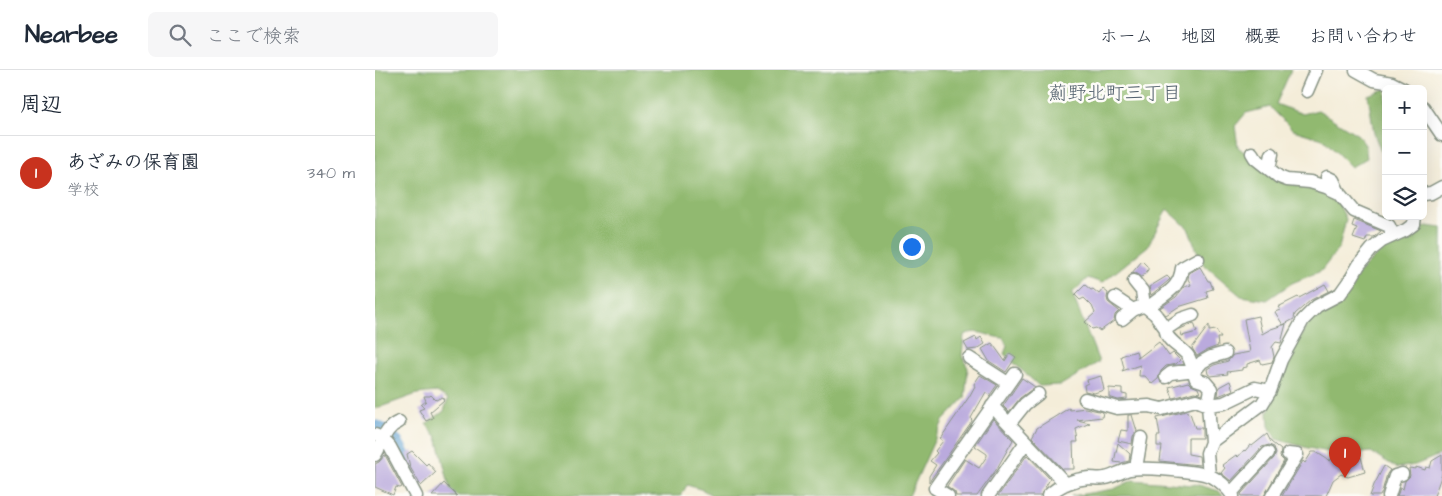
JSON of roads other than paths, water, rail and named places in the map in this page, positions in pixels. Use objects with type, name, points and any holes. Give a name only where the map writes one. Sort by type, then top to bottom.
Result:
[{"type":"street","points":[[1307,91],[1316,70]]},
{"type":"street","points":[[1356,70],[1375,80],[1396,85]]},
{"type":"street","points":[[1427,113],[1442,136]]},
{"type":"street","points":[[1252,153],[1255,158],[1283,180],[1304,176],[1339,193]]},
{"type":"street","points":[[1269,169],[1272,154]]},
{"type":"street","points":[[1327,177],[1333,180],[1339,193],[1354,211],[1389,226],[1393,235]]},
{"type":"street","points":[[1427,194],[1442,187]]},
{"type":"street","points":[[1211,442],[1262,404],[1270,391],[1281,360],[1303,320],[1317,306],[1340,294],[1372,249],[1382,241],[1406,230],[1414,224],[1414,220]]},
{"type":"street","points":[[1122,320],[1176,286],[1182,268],[1198,259]]},
{"type":"street","points":[[1135,281],[1142,291],[1142,307]]},
{"type":"street","points":[[1115,298],[1142,307],[1167,329],[1166,332],[1169,338],[1187,354],[1195,370],[1196,378],[1205,382],[1211,389],[1208,405],[1211,442],[1207,453],[1209,475]]},
{"type":"street","points":[[1167,329],[1181,319],[1193,315]]},
{"type":"street","points":[[1166,377],[1171,373],[1195,370],[1202,362],[1225,353]]},
{"type":"street","points":[[949,496],[935,488],[1012,378],[969,358]]},
{"type":"street","points":[[1085,399],[1117,408],[1149,406],[1162,409],[1196,400],[1208,405],[1224,403],[1255,388],[1270,391]]},
{"type":"street","points":[[1009,424],[1025,404],[1037,394]]},
{"type":"street","points":[[993,406],[1066,484]]},
{"type":"street","points":[[375,455],[381,446],[382,435],[391,426],[399,422]]},
{"type":"street","points":[[382,435],[416,496]]},
{"type":"street","points":[[1136,468],[1141,438]]},
{"type":"street","points":[[988,496],[1026,442]]},
{"type":"street","points":[[1048,496],[1066,484],[1084,479],[1106,478],[1136,468],[1209,475],[1232,494],[1268,453]]},
{"type":"street","points":[[1272,496],[1297,455],[1289,454]]},
{"type":"street","points":[[1389,496],[1395,476],[1402,474]]},
{"type":"waterway","points":[[375,429],[391,439],[406,466]]},
{"type":"place","name":"あざみの保育園","points":[[1345,478]]},
{"type":"district","name":"薊野北町三丁目","points":[[1115,92]]}]
